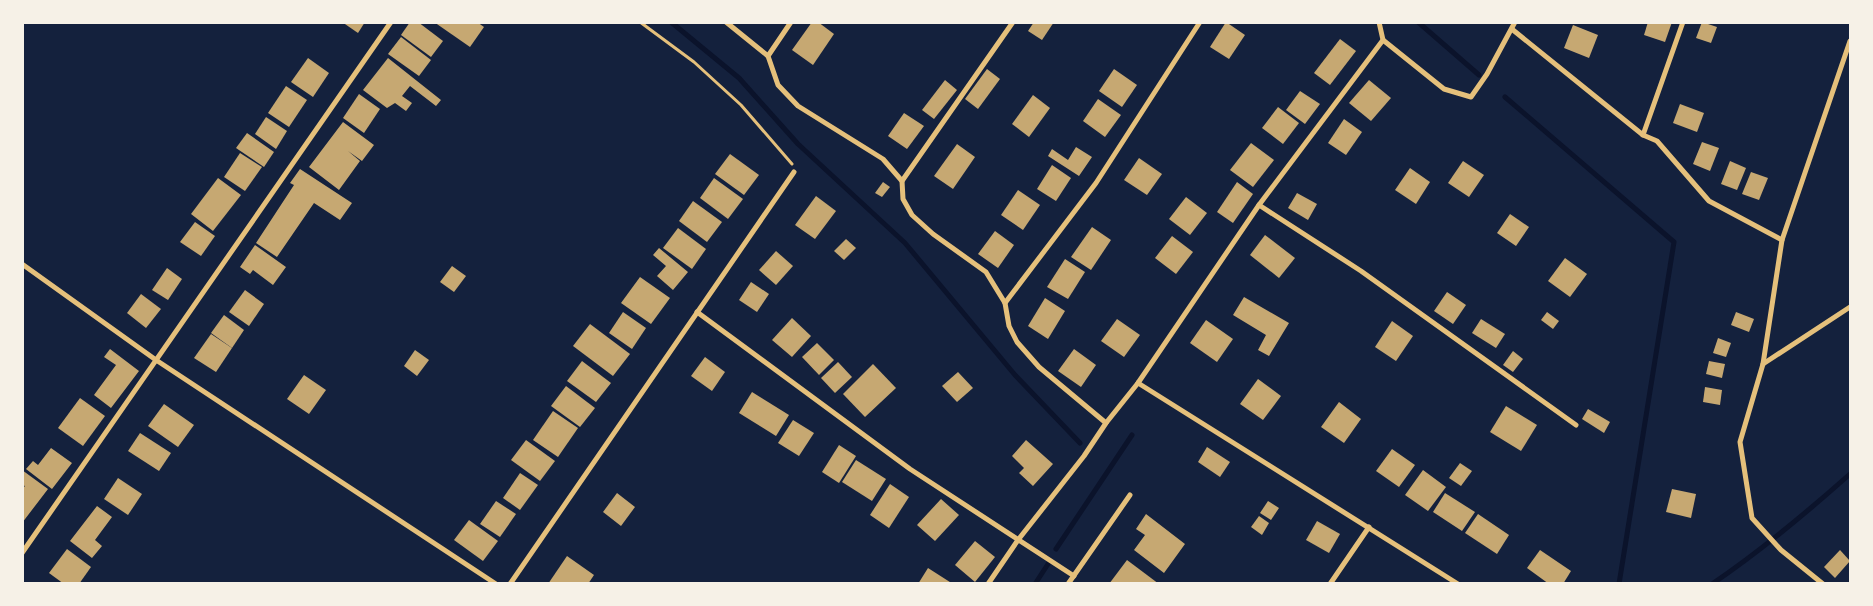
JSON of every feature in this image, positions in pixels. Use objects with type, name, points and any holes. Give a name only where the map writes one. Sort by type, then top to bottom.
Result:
[{"type":"street","points":[[22,552],[391,22]]},
{"type":"street","points":[[726,22],[768,56],[778,85],[798,106],[883,159],[902,181],[904,199],[912,215],[933,234],[986,272],[1005,303],[1009,326],[1017,342],[1040,367],[1106,423]]},
{"type":"street","points":[[768,56],[791,22]]},
{"type":"street","points":[[902,181],[1013,22]]},
{"type":"street","points":[[1005,303],[1096,183],[1200,22]]},
{"type":"street","points":[[1379,22],[1383,40],[1444,89],[1470,96],[1487,74],[1513,30],[1515,22]]},
{"type":"street","points":[[1643,135],[1683,22]]},
{"type":"street","points":[[1513,30],[1643,135],[1657,141],[1709,201],[1782,240]]},
{"type":"street","points":[[988,584],[1018,540],[1138,383],[1259,205],[1383,40]]},
{"type":"street","points":[[1823,584],[1781,550],[1752,518],[1740,442],[1763,364],[1782,240],[1850,41]]},
{"type":"street","points":[[510,584],[794,172]]},
{"type":"street","points":[[1259,205],[1361,271],[1576,425]]},
{"type":"street","points":[[22,264],[156,360],[496,584]]},
{"type":"street","points":[[1763,364],[1850,307]]},
{"type":"street","points":[[697,312],[910,470],[1074,576]]},
{"type":"street","points":[[1138,383],[1458,584]]},
{"type":"street","points":[[1068,584],[1130,495]]},
{"type":"street","points":[[1330,584],[1369,527]]},
{"type":"path","points":[[640,22],[694,62],[741,105],[792,162],[794,172]]},
{"type":"building","points":[[342,22],[365,22],[358,33]]},
{"type":"building","points":[[410,22],[418,22],[443,41],[431,57],[401,35]]},
{"type":"building","points":[[434,22],[477,22],[484,27],[470,47]]},
{"type":"building","points":[[812,22],[818,22],[834,34],[813,65],[792,50]]},
{"type":"building","points":[[1034,22],[1054,22],[1042,40],[1028,31]]},
{"type":"building","points":[[1226,22],[1245,35],[1229,59],[1210,47]]},
{"type":"building","points":[[1648,22],[1672,22],[1665,42],[1644,35]]},
{"type":"building","points":[[1702,22],[1717,27],[1711,43],[1696,38]]},
{"type":"building","points":[[1573,25],[1598,35],[1589,58],[1564,48]]},
{"type":"building","points":[[401,37],[431,60],[419,76],[388,54]]},
{"type":"building","points":[[1340,39],[1356,51],[1330,85],[1314,73]]},
{"type":"building","points":[[308,58],[329,73],[313,97],[291,82]]},
{"type":"building","points":[[388,58],[441,100],[436,106],[410,86],[402,96],[412,103],[406,111],[395,103],[387,108],[363,90]]},
{"type":"building","points":[[987,69],[1000,79],[978,109],[965,99]]},
{"type":"building","points":[[1114,69],[1137,85],[1122,107],[1099,91]]},
{"type":"building","points":[[945,80],[957,90],[934,119],[922,110]]},
{"type":"building","points":[[1369,80],[1391,98],[1371,121],[1349,103]]},
{"type":"building","points":[[286,86],[307,100],[289,127],[268,113]]},
{"type":"building","points":[[1300,91],[1320,104],[1305,124],[1286,110]]},
{"type":"building","points":[[359,94],[380,109],[364,133],[343,118]]},
{"type":"building","points":[[1033,95],[1050,108],[1029,137],[1012,124]]},
{"type":"building","points":[[1098,99],[1121,115],[1105,137],[1083,121]]},
{"type":"building","points":[[1680,104],[1704,113],[1697,132],[1673,123]]},
{"type":"building","points":[[1278,107],[1299,123],[1283,144],[1262,128]]},
{"type":"building","points":[[904,113],[924,126],[907,149],[888,136]]},
{"type":"building","points":[[266,117],[287,131],[276,149],[255,134]]},
{"type":"building","points":[[1344,119],[1362,132],[1346,155],[1328,143]]},
{"type":"building","points":[[343,122],[374,145],[362,161],[348,151],[360,161],[339,190],[309,167]]},
{"type":"building","points":[[247,133],[274,152],[264,167],[236,148]]},
{"type":"building","points":[[1702,142],[1719,148],[1710,171],[1693,164]]},
{"type":"building","points":[[1251,143],[1274,160],[1253,187],[1230,170]]},
{"type":"building","points":[[957,144],[975,157],[953,189],[934,176]]},
{"type":"building","points":[[1076,147],[1092,157],[1079,176],[1048,156],[1052,149],[1068,160]]},
{"type":"building","points":[[240,153],[262,167],[245,191],[224,177]]},
{"type":"building","points":[[730,154],[759,175],[744,195],[715,174]]},
{"type":"building","points":[[1139,158],[1162,174],[1147,195],[1124,180]]},
{"type":"building","points":[[1463,161],[1484,175],[1469,197],[1448,183]]},
{"type":"building","points":[[1730,161],[1746,168],[1737,190],[1721,184]]},
{"type":"building","points":[[1052,165],[1071,178],[1056,201],[1037,189]]},
{"type":"building","points":[[1410,168],[1430,182],[1416,204],[1395,190]]},
{"type":"building","points":[[300,169],[352,203],[340,220],[314,203],[277,257],[256,243],[294,185],[290,183]]},
{"type":"building","points":[[1751,172],[1768,178],[1759,200],[1742,194]]},
{"type":"building","points":[[218,178],[241,195],[213,231],[191,214]]},
{"type":"building","points":[[714,178],[743,199],[728,219],[700,198]]},
{"type":"building","points":[[883,182],[890,187],[882,197],[875,193]]},
{"type":"building","points":[[1237,182],[1253,194],[1233,223],[1217,212]]},
{"type":"building","points":[[1018,190],[1040,205],[1023,230],[1001,215]]},
{"type":"building","points":[[1297,193],[1317,204],[1308,220],[1288,208]]},
{"type":"building","points":[[816,196],[836,211],[815,239],[795,225]]},
{"type":"building","points":[[1186,197],[1207,213],[1190,235],[1169,219]]},
{"type":"building","points":[[693,201],[722,222],[707,242],[679,221]]},
{"type":"building","points":[[1510,214],[1529,227],[1516,246],[1497,233]]},
{"type":"building","points":[[195,222],[215,236],[201,256],[180,242]]},
{"type":"building","points":[[1092,227],[1111,240],[1091,270],[1071,257]]},
{"type":"building","points":[[678,228],[706,249],[692,269],[663,248]]},
{"type":"building","points":[[995,231],[1014,245],[998,268],[978,254]]},
{"type":"building","points":[[1265,235],[1295,258],[1279,278],[1250,255]]},
{"type":"building","points":[[1172,236],[1193,252],[1176,274],[1155,258]]},
{"type":"building","points":[[846,239],[856,248],[844,260],[834,251]]},
{"type":"building","points":[[255,245],[286,267],[273,285],[253,270],[250,274],[240,267]]},
{"type":"building","points":[[659,248],[688,272],[673,290],[657,276],[666,266],[653,255]]},
{"type":"building","points":[[776,251],[793,266],[776,285],[759,270]]},
{"type":"building","points":[[1565,258],[1587,274],[1570,297],[1548,281]]},
{"type":"building","points":[[1065,259],[1085,272],[1068,299],[1047,287]]},
{"type":"building","points":[[452,266],[466,276],[454,292],[440,282]]},
{"type":"building","points":[[167,268],[182,279],[168,300],[152,290]]},
{"type":"building","points":[[640,277],[670,298],[651,324],[621,303]]},
{"type":"building","points":[[751,282],[769,294],[757,312],[739,300]]},
{"type":"building","points":[[245,290],[264,304],[249,326],[229,312]]},
{"type":"building","points":[[1447,292],[1466,305],[1453,324],[1434,311]]},
{"type":"building","points":[[141,294],[161,309],[146,328],[127,313]]},
{"type":"building","points":[[1244,297],[1289,323],[1269,356],[1258,350],[1266,335],[1233,315]]},
{"type":"building","points":[[1045,298],[1065,311],[1048,339],[1028,326]]},
{"type":"building","points":[[623,312],[646,328],[632,349],[609,333]]},
{"type":"building","points":[[1547,312],[1559,321],[1553,329],[1541,320]]},
{"type":"building","points":[[1736,312],[1754,319],[1749,332],[1731,325]]},
{"type":"building","points":[[224,315],[244,330],[232,348],[211,333]]},
{"type":"building","points":[[792,318],[811,336],[792,357],[772,340]]},
{"type":"building","points":[[1117,319],[1140,335],[1124,357],[1101,341]]},
{"type":"building","points":[[1481,319],[1505,334],[1496,348],[1472,333]]},
{"type":"building","points":[[1206,320],[1233,339],[1217,362],[1190,343]]},
{"type":"building","points":[[1392,321],[1413,336],[1396,361],[1375,347]]},
{"type":"building","points":[[590,324],[630,354],[613,376],[573,346]]},
{"type":"building","points":[[211,334],[232,348],[216,372],[194,358]]},
{"type":"building","points":[[1718,338],[1731,343],[1726,357],[1713,353]]},
{"type":"building","points":[[817,343],[834,360],[819,375],[802,357]]},
{"type":"building","points":[[110,349],[139,371],[111,408],[94,395],[116,365],[104,357]]},
{"type":"building","points":[[1074,349],[1096,365],[1081,387],[1058,371]]},
{"type":"building","points":[[415,350],[429,360],[417,376],[404,366]]},
{"type":"building","points":[[1513,351],[1523,359],[1513,372],[1503,365]]},
{"type":"building","points":[[705,357],[725,372],[712,391],[691,376]]},
{"type":"building","points":[[582,361],[611,383],[596,402],[567,381]]},
{"type":"building","points":[[1709,361],[1725,364],[1722,378],[1706,374]]},
{"type":"building","points":[[838,362],[852,377],[835,393],[821,378]]},
{"type":"building","points":[[873,364],[896,388],[865,417],[843,394]]},
{"type":"building","points":[[958,372],[973,388],[957,402],[942,386]]},
{"type":"building","points":[[304,375],[326,390],[309,414],[287,399]]},
{"type":"building","points":[[1258,379],[1281,396],[1263,420],[1240,404]]},
{"type":"building","points":[[566,386],[595,408],[580,427],[551,406]]},
{"type":"building","points":[[1705,387],[1722,390],[1720,405],[1703,402]]},
{"type":"building","points":[[752,392],[789,415],[776,436],[739,413]]},
{"type":"building","points":[[80,398],[105,416],[83,446],[58,428]]},
{"type":"building","points":[[1339,402],[1361,419],[1344,443],[1321,427]]},
{"type":"building","points":[[164,404],[194,425],[178,447],[148,426]]},
{"type":"building","points":[[1506,406],[1537,425],[1521,451],[1490,432]]},
{"type":"building","points":[[1588,409],[1610,422],[1604,433],[1582,419]]},
{"type":"building","points":[[553,411],[578,428],[558,457],[533,440]]},
{"type":"building","points":[[793,420],[814,433],[799,456],[778,443]]},
{"type":"building","points":[[140,433],[171,453],[159,471],[128,451]]},
{"type":"building","points":[[526,440],[555,461],[540,481],[511,460]]},
{"type":"building","points":[[1026,440],[1053,464],[1033,486],[1019,473],[1024,468],[1012,456]]},
{"type":"building","points":[[839,445],[856,456],[839,483],[822,472]]},
{"type":"building","points":[[1207,447],[1230,462],[1220,477],[1198,462]]},
{"type":"building","points":[[51,448],[72,463],[52,489],[26,469],[33,461],[38,465]]},
{"type":"building","points":[[1392,449],[1415,465],[1399,487],[1376,471]]},
{"type":"building","points":[[856,460],[886,479],[872,501],[842,482]]},
{"type":"building","points":[[1460,463],[1472,471],[1461,486],[1449,478]]},
{"type":"building","points":[[22,470],[48,489],[22,523],[22,489],[25,486],[22,485]]},
{"type":"building","points":[[1423,470],[1446,487],[1428,511],[1405,495]]},
{"type":"building","points":[[520,473],[538,485],[520,510],[503,498]]},
{"type":"building","points":[[118,478],[142,494],[128,515],[104,499]]},
{"type":"building","points":[[890,484],[909,497],[889,528],[870,515]]},
{"type":"building","points":[[1672,489],[1696,494],[1691,518],[1666,512]]},
{"type":"building","points":[[617,493],[635,507],[621,526],[603,512]]},
{"type":"building","points":[[1445,493],[1475,512],[1462,531],[1433,512]]},
{"type":"building","points":[[941,499],[959,515],[935,541],[917,525]]},
{"type":"building","points":[[496,501],[516,514],[500,537],[480,524]]},
{"type":"building","points":[[1268,501],[1279,508],[1271,520],[1260,513]]},
{"type":"building","points":[[97,506],[112,517],[95,540],[102,546],[92,558],[70,541]]},
{"type":"building","points":[[1146,514],[1185,544],[1164,573],[1134,550],[1145,535],[1136,529]]},
{"type":"building","points":[[1478,514],[1509,535],[1497,554],[1465,533]]},
{"type":"building","points":[[1259,516],[1269,523],[1262,535],[1251,527]]},
{"type":"building","points":[[469,520],[498,541],[483,561],[454,540]]},
{"type":"building","points":[[1317,521],[1340,534],[1329,553],[1306,540]]},
{"type":"building","points":[[975,541],[995,557],[975,582],[955,565]]},
{"type":"building","points":[[67,549],[91,567],[79,584],[64,584],[49,573]]},
{"type":"building","points":[[1540,550],[1571,571],[1563,584],[1549,584],[1527,568]]},
{"type":"building","points":[[1840,550],[1850,561],[1835,578],[1824,567]]},
{"type":"building","points":[[567,556],[594,575],[588,584],[548,584]]},
{"type":"building","points":[[1127,560],[1159,584],[1109,584]]},
{"type":"building","points":[[928,568],[953,584],[918,584]]},
{"type":"waterway","points":[[671,22],[739,78],[798,144],[905,243],[1015,375],[1080,443]]},
{"type":"waterway","points":[[1418,22],[1479,75]]},
{"type":"waterway","points":[[1505,97],[1674,242],[1619,584]]},
{"type":"waterway","points":[[1056,549],[1132,435]]},
{"type":"waterway","points":[[1712,584],[1783,531],[1850,474]]},
{"type":"waterway","points":[[1035,584],[1048,564]]}]
